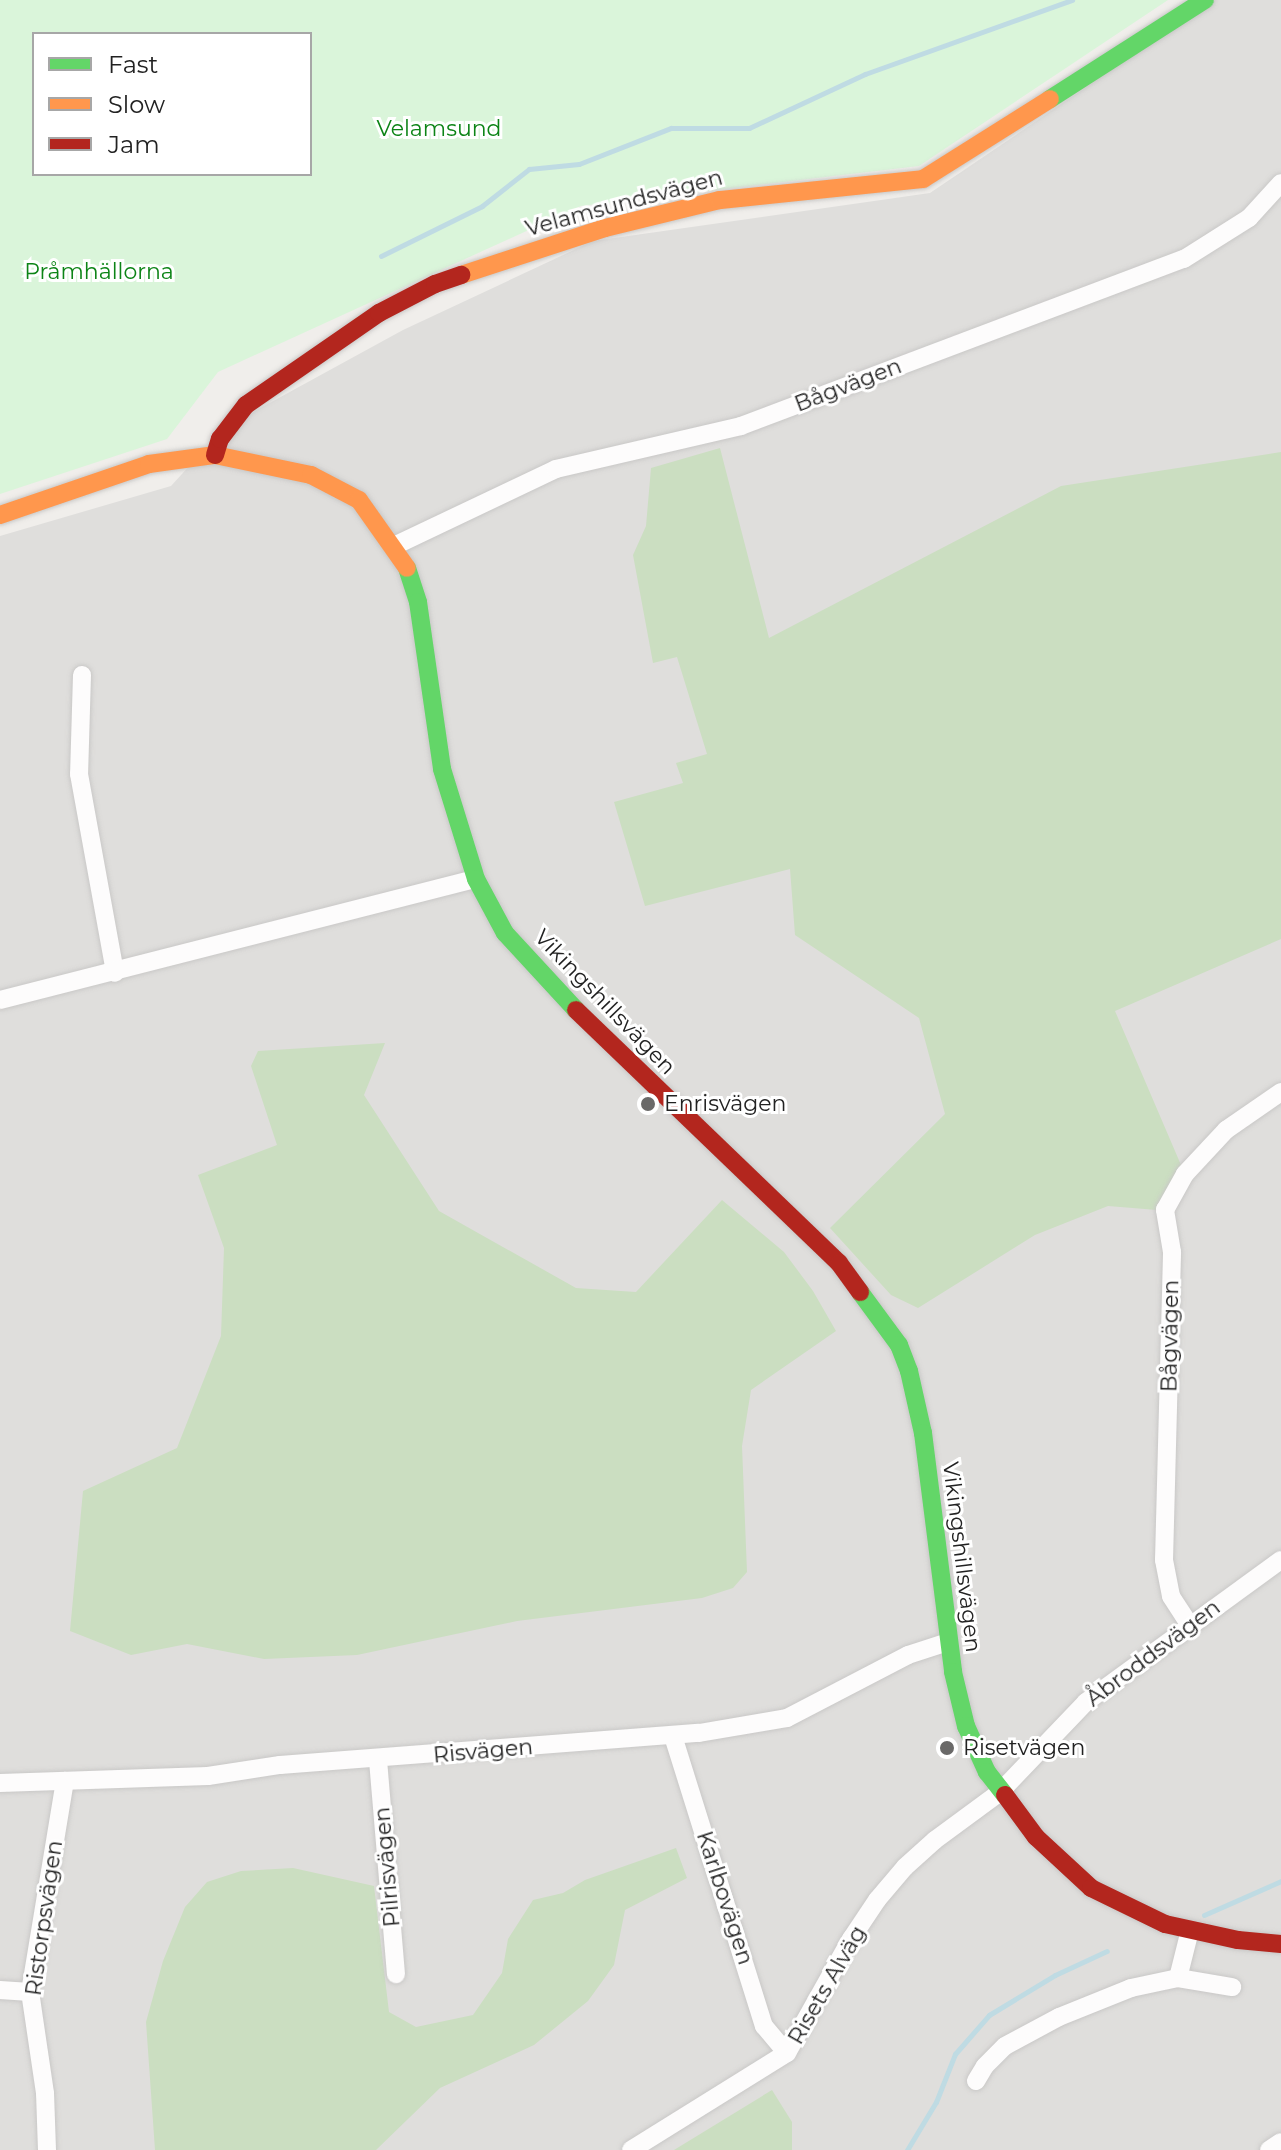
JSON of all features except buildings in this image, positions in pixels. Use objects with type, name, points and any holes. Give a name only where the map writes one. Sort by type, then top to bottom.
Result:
[{"type":"street","name":"Velamsundsvägen","points":[[215,455],[220,439],[246,405],[379,313],[435,284],[605,228],[720,200],[923,179],[1205,0]]},
{"type":"street","name":"Bågvägen","points":[[394,546],[556,469],[741,426],[1184,259],[1249,218],[1281,183]]},
{"type":"street","name":"Vikingshillsvägen","points":[[0,515],[149,464],[215,455],[285,468],[334,484],[359,500],[394,546],[410,574],[418,602],[442,769],[476,879],[505,933],[563,999],[839,1263],[899,1345],[909,1371],[923,1433],[948,1642],[966,1726],[976,1752],[1000,1792],[1060,1862],[1091,1888],[1144,1916],[1190,1930],[1238,1940],[1281,1944]]},
{"type":"street","points":[[82,675],[79,774],[115,973]]},
{"type":"street","points":[[0,1000],[476,879]]},
{"type":"street","name":"Bågvägen","points":[[1189,1624],[1171,1596],[1164,1560],[1172,1252],[1165,1210],[1185,1174],[1226,1130],[1281,1092]]},
{"type":"street","name":"Åbroddsvägen","points":[[1000,1792],[1086,1702],[1189,1624],[1281,1560]]},
{"type":"street","name":"Risvägen","points":[[0,1783],[208,1776],[280,1765],[673,1736],[787,1718],[908,1655],[948,1642]]},
{"type":"street","name":"Karlbovägen","points":[[673,1736],[764,2026],[787,2053]]},
{"type":"street","name":"Pilrisvägen","points":[[378,1760],[396,1974]]},
{"type":"street","name":"Ristorpsvägen","points":[[47,2150],[45,2093],[30,1992],[65,1781]]},
{"type":"street","name":"Risets Alväg","points":[[631,2150],[787,2053],[877,1900],[935,1840],[1000,1792]]},
{"type":"street","points":[[1178,1978],[1190,1930]]},
{"type":"street","points":[[976,2081],[985,2066],[1005,2046],[1059,2017],[1131,1988],[1178,1978],[1232,1987]]},
{"type":"street","points":[[0,1990],[30,1992]]},
{"type":"street","points":[[1269,2150],[1281,2142]]},
{"type":"shaded area","points":[[1215,0],[1281,0],[1281,2150],[0,2150],[0,536],[171,486],[224,428],[403,330],[593,241],[930,193]]},
{"type":"green space","name":"Velamsund","points":[[0,0],[1168,0],[919,166],[581,206],[218,372],[167,439],[0,494]]},
{"type":"green space","points":[[720,448],[769,638],[1061,486],[1281,452],[1281,939],[1115,1011],[1181,1165],[1157,1210],[1108,1206],[1035,1235],[918,1308],[891,1295],[830,1228],[945,1114],[919,1018],[795,935],[790,869],[645,906],[614,802],[683,783],[676,763],[707,754],[677,657],[653,663],[633,555],[646,526],[651,468]]},
{"type":"green space","points":[[385,1043],[364,1095],[439,1211],[576,1288],[636,1292],[722,1200],[784,1252],[813,1291],[836,1331],[751,1390],[742,1446],[747,1572],[733,1588],[702,1598],[517,1621],[357,1655],[264,1659],[187,1644],[131,1655],[70,1631],[83,1491],[177,1448],[221,1336],[224,1248],[198,1175],[277,1145],[251,1066],[258,1051]]},
{"type":"green space","points":[[676,1848],[687,1878],[625,1910],[614,1965],[588,2001],[534,2045],[440,2088],[376,2150],[155,2150],[146,2022],[163,1961],[185,1907],[207,1882],[241,1871],[293,1868],[374,1886],[389,2012],[416,2027],[473,2015],[502,1973],[508,1939],[533,1900],[563,1893],[585,1880]]},
{"type":"green space","points":[[772,2090],[792,2122],[792,2150],[674,2150]]},
{"type":"waterway","points":[[381,256],[482,206],[529,169],[579,164],[671,128],[749,128],[865,74],[1072,0]]},
{"type":"waterway","points":[[1204,1915],[1281,1881]]},
{"type":"waterway","points":[[907,2150],[936,2102],[955,2054],[989,2015],[1055,1975],[1107,1951]]},
{"type":"traffic: fast","points":[[1050,99],[1205,0]]},
{"type":"traffic: fast","points":[[407,568],[418,602],[442,769],[476,879],[505,933],[576,1010]]},
{"type":"traffic: fast","points":[[860,1292],[899,1345],[909,1371],[923,1433],[953,1672],[966,1726],[987,1772],[1005,1795]]},
{"type":"traffic: slow","points":[[461,275],[605,228],[720,200],[923,179],[1050,99]]},
{"type":"traffic: slow","points":[[0,515],[149,464],[215,455],[311,475],[359,500],[407,568]]},
{"type":"traffic: jam","points":[[215,455],[220,439],[246,405],[379,313],[435,284],[461,275]]},
{"type":"traffic: jam","points":[[576,1010],[839,1263],[860,1292]]},
{"type":"traffic: jam","points":[[1005,1795],[1036,1837],[1091,1888],[1165,1924],[1238,1940],[1281,1944]]},
{"type":"place","name":"Enrisvägen","points":[[648,1104]]},
{"type":"place","name":"Risetvägen","points":[[947,1748]]},
{"type":"park label","name":"Pråmhällorna","points":[[99,272]]}]
